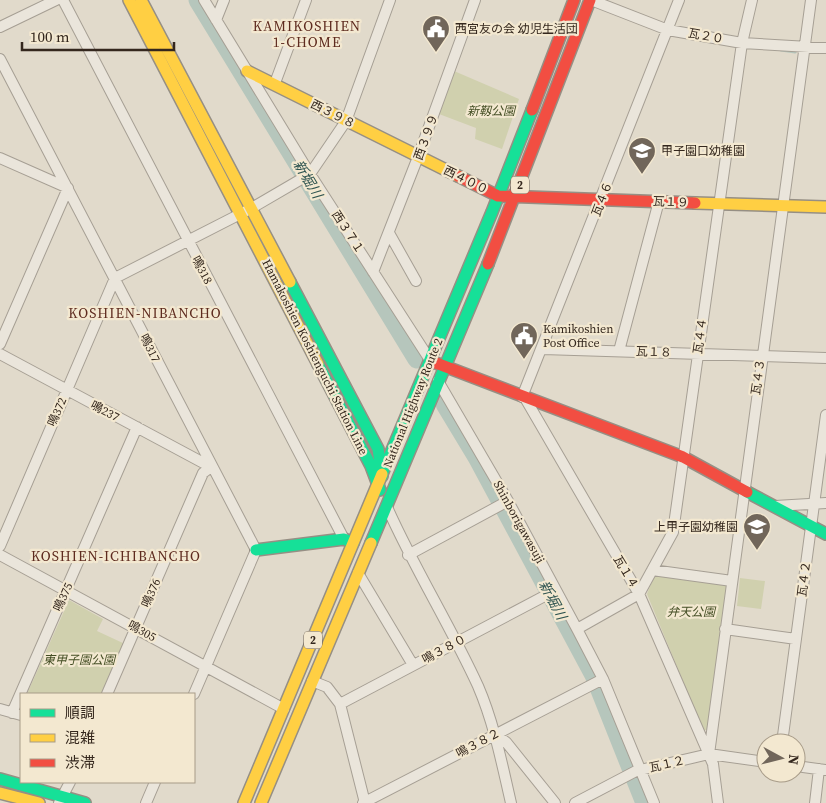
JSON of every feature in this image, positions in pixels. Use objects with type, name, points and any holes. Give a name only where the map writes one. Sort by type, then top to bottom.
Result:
[{"type":"main road","name":"Hamakoshien Koshienguchi Station Line","points":[[129,0],[246,211]]},
{"type":"main road","name":"Hamakoshien Koshienguchi Station Line","points":[[141,0],[380,481],[387,507]]},
{"type":"main road","name":"National Highway Route 2","points":[[244,803],[284,709],[348,541],[380,481],[498,196],[574,0]]},
{"type":"main road","name":"National Highway Route 2","points":[[261,803],[387,507],[516,196],[590,0]]},
{"type":"main road","name":"西３９８","points":[[247,71],[275,83],[418,157]]},
{"type":"main road","name":"西４００","points":[[418,157],[498,196],[516,196]]},
{"type":"main road","name":"瓦１９","points":[[516,196],[826,207]]},
{"type":"main road","points":[[430,360],[524,398],[683,457],[826,534]]},
{"type":"main road","points":[[256,550],[348,541]]},
{"type":"main road","points":[[0,779],[60,800],[85,803]]},
{"type":"main road","points":[[0,792],[39,803]]},
{"type":"street","points":[[0,27],[56,0]]},
{"type":"street","name":"鳴318","points":[[63,0],[187,240],[348,541]]},
{"type":"street","name":"西３７１","points":[[204,0],[308,175],[374,272],[430,360]]},
{"type":"street","points":[[216,20],[224,0]]},
{"type":"street","points":[[275,83],[306,0]]},
{"type":"street","points":[[115,278],[246,211],[308,175],[346,121],[390,0]]},
{"type":"street","name":"西３９９","points":[[374,272],[475,0]]},
{"type":"street","name":"瓦２０","points":[[590,0],[668,30],[742,43],[826,48]]},
{"type":"street","name":"瓦４６","points":[[524,398],[679,0]]},
{"type":"street","name":"瓦４４","points":[[639,594],[672,532],[742,43],[752,0]]},
{"type":"street","name":"瓦４３","points":[[709,754],[811,0]]},
{"type":"street","name":"鳴317","points":[[0,59],[115,278],[211,467],[256,550]]},
{"type":"street","points":[[0,158],[68,188],[0,344]]},
{"type":"street","points":[[619,351],[659,201]]},
{"type":"street","points":[[389,233],[416,281]]},
{"type":"street","name":"鳴372","points":[[0,546],[115,278]]},
{"type":"street","name":"瓦１８","points":[[543,348],[762,354],[826,358]]},
{"type":"street","name":"鳴237","points":[[0,354],[211,467]]},
{"type":"street","name":"Shinborigawasuji","points":[[438,381],[553,592],[577,629],[636,772],[654,803]]},
{"type":"street","name":"瓦１４","points":[[524,398],[639,594],[709,754]]},
{"type":"street","name":"瓦４２","points":[[783,733],[826,415]]},
{"type":"street","name":"鳴375","points":[[25,693],[66,590],[138,427]]},
{"type":"street","name":"鳴376","points":[[107,693],[203,473],[211,467]]},
{"type":"street","points":[[408,555],[505,503]]},
{"type":"street","points":[[775,506],[826,503]]},
{"type":"street","points":[[387,507],[408,555],[478,687],[495,734],[511,803]]},
{"type":"street","points":[[194,693],[256,550]]},
{"type":"street","name":"鳴305","points":[[0,555],[284,709]]},
{"type":"street","points":[[652,570],[732,581]]},
{"type":"street","points":[[358,573],[413,665]]},
{"type":"street","name":"鳴３８０","points":[[340,704],[553,592]]},
{"type":"street","points":[[577,629],[639,594]]},
{"type":"street","points":[[725,629],[796,639]]},
{"type":"street","points":[[312,681],[327,686],[340,704],[364,803]]},
{"type":"street","name":"鳴３８２","points":[[364,803],[598,682]]},
{"type":"street","points":[[0,709],[17,714]]},
{"type":"street","points":[[495,734],[506,742],[555,803]]},
{"type":"street","points":[[709,754],[713,764],[718,803]]},
{"type":"street","name":"瓦１２","points":[[575,803],[636,772],[709,754],[756,761]]},
{"type":"street","points":[[806,767],[823,770],[815,803]]},
{"type":"street","points":[[60,800],[69,783]]},
{"type":"street","points":[[146,803],[156,783]]},
{"type":"green space","name":"新靱公園","points":[[454,71],[519,99],[502,149],[475,139],[476,128],[439,114]]},
{"type":"green space","name":"弁天公園","points":[[655,574],[728,583],[707,730],[703,730],[647,594]]},
{"type":"green space","points":[[740,578],[765,581],[761,609],[737,606]]},
{"type":"green space","name":"東甲子園公園","points":[[69,600],[103,619],[97,631],[125,644],[102,693],[27,693]]},
{"type":"waterway","name":"新堀川","points":[[198,0],[417,359]]},
{"type":"waterway","points":[[781,50],[795,52]]},
{"type":"waterway","name":"新堀川","points":[[445,404],[477,457],[594,675],[645,803]]},
{"type":"traffic: fast","points":[[382,474],[492,212],[532,110]]},
{"type":"traffic: fast","points":[[371,543],[488,264]]},
{"type":"traffic: fast","points":[[290,282],[378,449],[382,476]]},
{"type":"traffic: fast","points":[[318,364],[371,466],[380,490]]},
{"type":"traffic: fast","points":[[747,492],[826,534]]},
{"type":"traffic: fast","points":[[256,550],[344,539],[353,543]]},
{"type":"traffic: fast","points":[[0,779],[85,803]]},
{"type":"traffic: slow","points":[[129,0],[318,364]]},
{"type":"traffic: slow","points":[[141,0],[290,282]]},
{"type":"traffic: slow","points":[[247,71],[458,176]]},
{"type":"traffic: slow","points":[[695,203],[826,207]]},
{"type":"traffic: slow","points":[[244,803],[382,474]]},
{"type":"traffic: slow","points":[[261,803],[371,543]]},
{"type":"traffic: slow","points":[[0,793],[39,803]]},
{"type":"traffic: jam","points":[[532,110],[574,0]]},
{"type":"traffic: jam","points":[[488,264],[590,0]]},
{"type":"traffic: jam","points":[[458,176],[498,196],[695,203]]},
{"type":"traffic: jam","points":[[436,363],[683,457],[747,492]]},
{"type":"place","name":"西宮友の会 幼児生活団","points":[[436,53]]},
{"type":"place","name":"甲子園口幼稚園","points":[[642,175]]},
{"type":"place","name":"Kamikoshien Post Office","points":[[524,360]]},
{"type":"place","name":"上甲子園幼稚園","points":[[757,551]]},
{"type":"district","name":"KAMIKOSHIEN 1-CHOME","points":[[307,34]]},
{"type":"district","name":"KOSHIEN-NIBANCHO","points":[[145,313]]},
{"type":"district","name":"KOSHIEN-ICHIBANCHO","points":[[116,556]]}]
